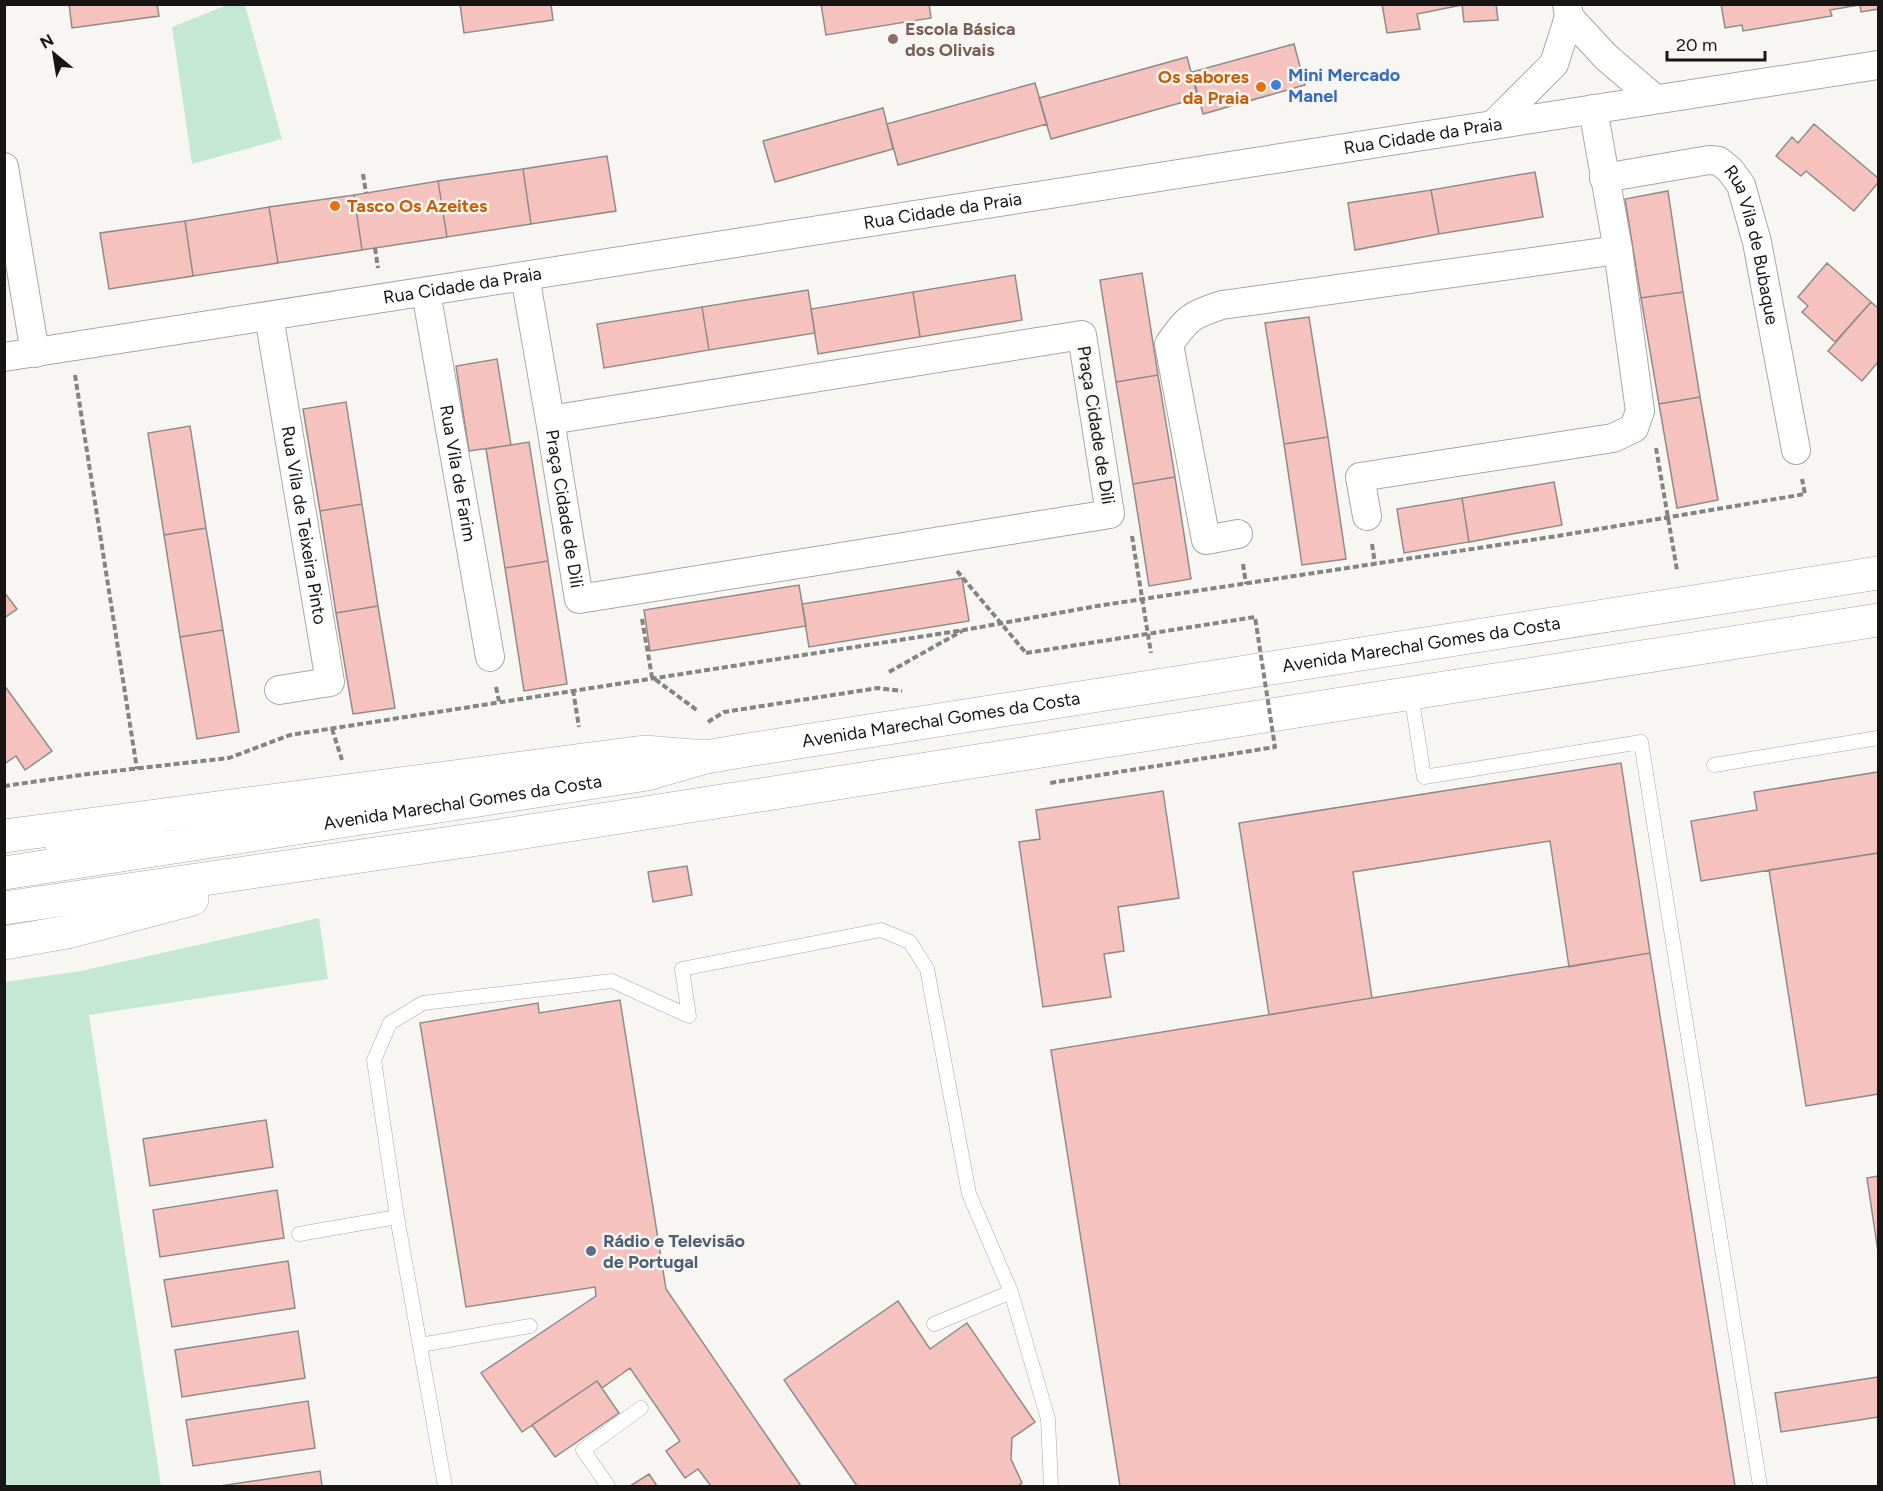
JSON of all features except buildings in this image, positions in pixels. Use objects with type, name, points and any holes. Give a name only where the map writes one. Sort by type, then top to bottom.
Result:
[{"type":"main road","name":"Avenida Marechal Gomes da Costa","points":[[4,873],[647,774],[706,757],[1878,573]]},
{"type":"main road","name":"Avenida Marechal Gomes da Costa","points":[[4,908],[325,863],[1411,694],[1870,626]]},
{"type":"main road","points":[[4,837],[644,752],[706,757]]},
{"type":"main road","points":[[4,837],[164,848]]},
{"type":"main road","points":[[4,943],[67,932],[325,863]]},
{"type":"street","points":[[1568,11],[1606,57],[1655,99]]},
{"type":"street","points":[[1494,124],[1554,64],[1568,11]]},
{"type":"street","name":"Rua Cidade da Praia","points":[[4,357],[1878,65]]},
{"type":"street","points":[[1367,516],[1360,477],[1613,438],[1634,428],[1640,411],[1618,250],[1593,109]]},
{"type":"street","name":"Rua Vila de Bubaque","points":[[1604,178],[1709,160],[1719,161],[1730,170],[1741,185],[1757,242],[1796,450]]},
{"type":"street","points":[[4,167],[35,352]]},
{"type":"street","points":[[1238,534],[1206,540],[1169,344],[1186,321],[1200,312],[1222,305],[1618,250]]},
{"type":"street","name":"Praça Cidade de Dili","points":[[525,276],[579,599],[1110,514],[1082,335],[550,420]]},
{"type":"street","name":"Rua Vila de Farim","points":[[426,292],[490,657]]},
{"type":"street","name":"Rua Vila de Teixeira Pinto","points":[[269,316],[330,682],[279,690]]},
{"type":"lane","points":[[1411,694],[1424,777],[1641,742],[1760,1486]]},
{"type":"lane","points":[[1714,765],[1878,738]]},
{"type":"lane","points":[[445,1486],[397,1217],[374,1060],[390,1023],[423,1003],[612,981],[689,1016],[682,969],[881,930],[910,942],[927,969],[969,1194],[1011,1292],[1048,1419],[1051,1486]]},
{"type":"lane","points":[[299,1234],[397,1217]]},
{"type":"lane","points":[[934,1324],[1011,1292]]},
{"type":"lane","points":[[420,1345],[530,1326]]},
{"type":"lane","points":[[608,1486],[583,1450],[641,1408]]},
{"type":"path","points":[[363,174],[366,193]]},
{"type":"path","points":[[375,248],[380,280]]},
{"type":"path","points":[[70,348],[137,769]]},
{"type":"path","points":[[1640,411],[1655,443],[1676,563]]},
{"type":"path","points":[[4,786],[229,758],[290,735],[1564,536],[1805,494],[1796,450]]},
{"type":"path","points":[[1110,514],[1127,510],[1150,644]]},
{"type":"path","points":[[928,543],[956,569],[1026,652],[1255,617],[1275,747],[1050,783]]},
{"type":"path","points":[[637,589],[652,677],[698,711]]},
{"type":"path","points":[[889,672],[964,630]]},
{"type":"path","points":[[573,690],[581,737]]},
{"type":"path","points":[[332,729],[344,765]]},
{"type":"green space","points":[[230,4],[245,5],[282,139],[192,164],[172,27]]},
{"type":"green space","points":[[319,918],[328,979],[89,1015],[161,1486],[5,1486],[5,982],[81,971]]},
{"type":"place","name":"Escola Básica dos Olivais","points":[[893,39]]},
{"type":"place","name":"Mini Mercado Manel","points":[[1276,85]]},
{"type":"place","name":"Os sabores da Praia","points":[[1261,87]]},
{"type":"place","name":"Tasco Os Azeites","points":[[335,206]]},
{"type":"place","name":"Rádio e Televisão de Portugal","points":[[591,1251]]}]
